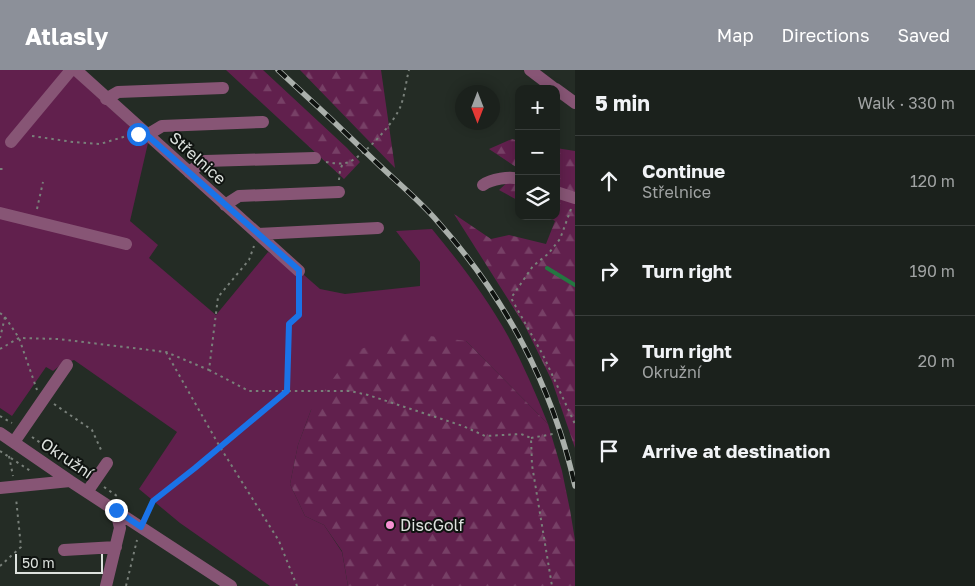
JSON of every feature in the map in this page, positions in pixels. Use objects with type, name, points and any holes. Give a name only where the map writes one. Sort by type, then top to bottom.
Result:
[{"type":"street","points":[[13,140],[71,70]]},
{"type":"street","name":"Střelnice","points":[[76,70],[106,99],[299,270]]},
{"type":"street","points":[[530,70],[551,85]]},
{"type":"street","points":[[106,99],[118,92],[223,88]]},
{"type":"street","points":[[560,92],[575,103]]},
{"type":"street","points":[[147,135],[162,126],[263,122]]},
{"type":"street","points":[[189,172],[205,161],[315,158]]},
{"type":"street","points":[[484,185],[487,182],[515,178]]},
{"type":"street","points":[[225,204],[239,196],[339,192]]},
{"type":"street","points":[[560,194],[574,203]]},
{"type":"street","points":[[0,213],[126,244]]},
{"type":"street","points":[[258,234],[378,228]]},
{"type":"street","points":[[14,442],[67,365]]},
{"type":"street","name":"Okružní","points":[[0,432],[87,492],[119,505],[141,527],[231,586]]},
{"type":"street","points":[[87,492],[107,463]]},
{"type":"street","points":[[0,488],[70,481]]},
{"type":"street","points":[[106,586],[120,528],[119,505]]},
{"type":"street","points":[[64,550],[116,547]]},
{"type":"path","points":[[315,158],[326,162],[343,163],[357,157],[370,147],[388,126],[401,106],[409,70]]},
{"type":"path","points":[[13,140],[33,136],[100,144],[125,136],[147,135]]},
{"type":"path","points":[[339,192],[340,170],[343,163]]},
{"type":"path","points":[[34,222],[44,182]]},
{"type":"path","points":[[574,203],[560,239],[548,254],[533,266],[511,298],[543,355],[575,424]]},
{"type":"path","points":[[209,370],[218,297],[249,260],[258,234]]},
{"type":"path","points":[[126,586],[141,527],[153,501],[287,391],[289,324],[299,315],[299,270]]},
{"type":"path","points":[[0,313],[5,317],[0,338]]},
{"type":"path","points":[[0,349],[19,338],[48,338],[166,352],[209,370],[249,391],[350,392],[368,395],[463,426],[485,436],[521,434],[531,438],[553,434]]},
{"type":"path","points":[[166,352],[220,447],[279,541],[297,586]]},
{"type":"path","points":[[0,416],[95,480],[119,505]]},
{"type":"path","points":[[531,438],[532,465],[552,586]]},
{"type":"path","points":[[0,566],[21,547],[15,486],[9,457],[14,442]]},
{"type":"green space","points":[[0,70],[68,70],[148,143],[130,221],[158,245],[149,258],[216,315],[268,252],[304,275],[320,289],[345,294],[420,286],[420,262],[396,231],[432,229],[473,281],[500,322],[524,368],[548,424],[466,341],[311,410],[298,445],[290,484],[305,516],[324,525],[342,552],[348,586],[270,586],[180,523],[139,489],[177,432],[74,360],[62,364],[53,371],[46,367],[12,416],[0,408]]},
{"type":"green space","points":[[226,70],[263,70],[360,162],[344,179]]},
{"type":"green space","points":[[300,70],[381,70],[395,168]]},
{"type":"green space","points":[[512,139],[515,140],[515,166],[489,149]]},
{"type":"green space","points":[[560,149],[575,151],[575,448],[552,381],[525,326],[454,214],[491,239],[509,235],[546,244],[555,221],[553,220],[560,220]]},
{"type":"green space","points":[[515,176],[515,199],[499,190]]},
{"type":"green space","points":[[408,333],[466,341],[548,424],[562,471],[575,540],[575,586],[348,586],[342,551],[324,525],[305,516],[290,484],[298,445],[311,410],[352,352]]},
{"type":"waterway","points":[[547,268],[575,285]]},
{"type":"railway","points":[[278,70],[424,207],[485,281],[505,312],[540,379],[566,449],[575,486]]},
{"type":"place","name":"DiscGolf","points":[[390,525]]},
{"type":"route","points":[[116,510],[141,527],[153,501],[287,391],[289,324],[299,315],[299,270],[147,135],[138,134]]}]
